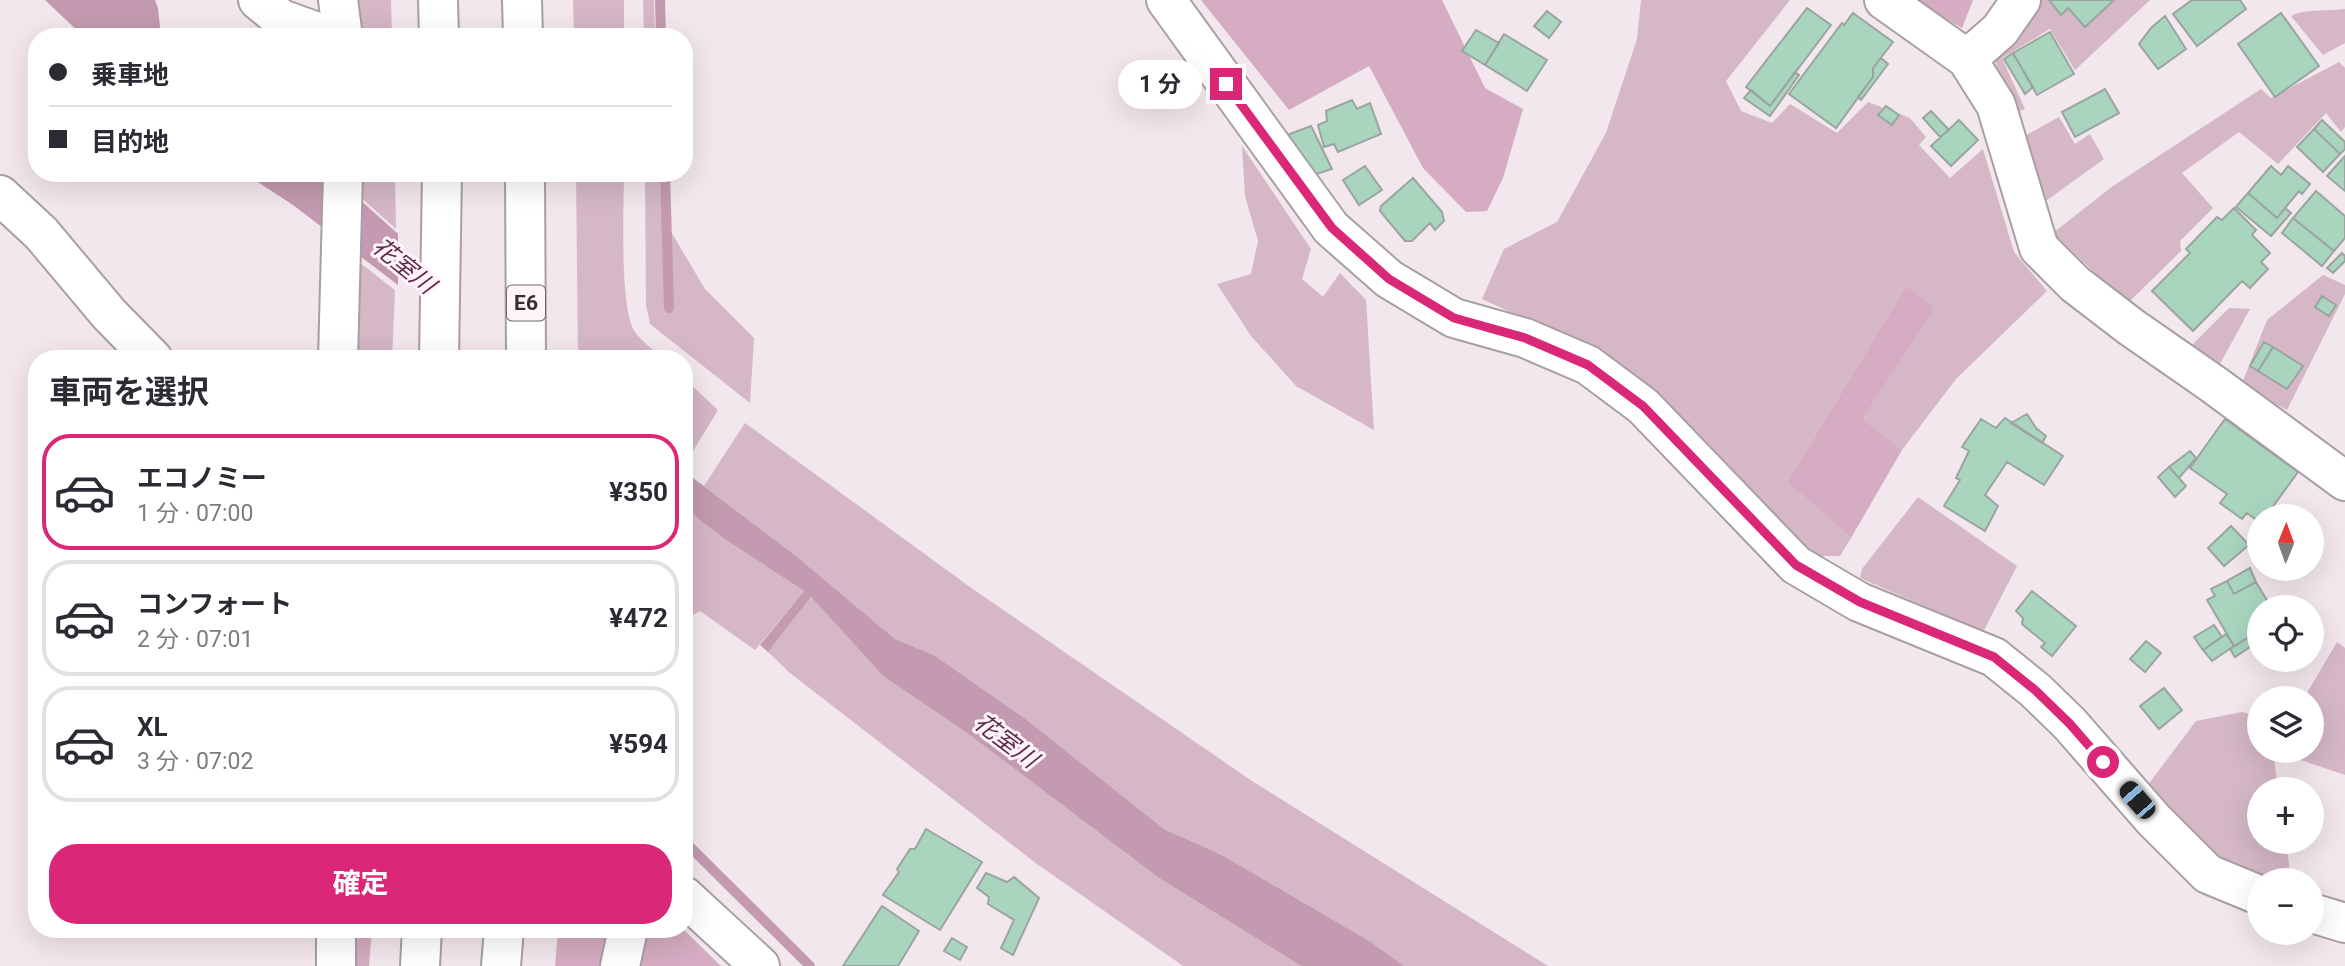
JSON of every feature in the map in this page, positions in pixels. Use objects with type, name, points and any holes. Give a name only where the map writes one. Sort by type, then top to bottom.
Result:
[{"type":"main road","points":[[258,0],[281,19],[306,28]]},
{"type":"main road","points":[[338,0],[342,28]]},
{"type":"main road","points":[[438,0],[439,28]]},
{"type":"main road","points":[[522,0],[523,28]]},
{"type":"main road","points":[[1166,0],[1332,228],[1389,279],[1454,318],[1525,338],[1588,365],[1643,406],[1796,565],[1860,602],[1994,657],[2035,690],[2070,724],[2153,818],[2208,874],[2247,890]]},
{"type":"main road","points":[[1884,0],[1967,59],[1996,105],[2039,248],[2075,284],[2131,327],[2345,481]]},
{"type":"main road","points":[[1967,59],[2000,30],[2021,0]]},
{"type":"main road","points":[[339,342],[342,182]]},
{"type":"main road","points":[[439,350],[442,182]]},
{"type":"main road","name":"E6","points":[[525,182],[526,350]]},
{"type":"main road","points":[[0,195],[41,233],[109,314],[144,350]]},
{"type":"main road","points":[[693,904],[760,966]]},
{"type":"main road","points":[[2324,916],[2345,923]]},
{"type":"main road","points":[[336,938],[336,966]]},
{"type":"main road","points":[[420,966],[422,938]]},
{"type":"main road","points":[[501,966],[503,938]]},
{"type":"main road","points":[[620,966],[626,938]]},
{"type":"shaded area","points":[[358,0],[391,0],[392,28],[358,28]]},
{"type":"shaded area","points":[[573,0],[624,0],[624,28],[574,28]]},
{"type":"shaded area","points":[[643,0],[654,0],[655,28],[644,28]]},
{"type":"shaded area","points":[[1201,0],[1442,0],[1485,88],[1523,109],[1503,178],[1487,211],[1466,212],[1423,168],[1369,66],[1289,110]]},
{"type":"shaded area","points":[[1641,0],[1790,0],[1726,81],[1741,111],[1772,123],[1790,104],[1837,133],[1868,102],[1910,118],[1926,137],[1919,145],[1950,178],[1983,149],[2014,252],[2047,291],[1956,379],[1902,450],[1863,419],[1933,308],[1906,286],[1787,482],[1851,538],[1840,556],[1817,556],[1758,501],[1555,333],[1482,299],[1504,249],[1557,222],[1606,133],[1637,39]]},
{"type":"shaded area","points":[[1913,0],[1973,0],[1962,28]]},
{"type":"shaded area","points":[[2039,0],[2049,0],[2061,14],[2068,8],[2085,27],[2114,0],[2150,0],[2075,70],[2050,29],[2002,58],[2025,109],[2012,114],[1995,60]]},
{"type":"shaded area","points":[[2345,9],[2345,43],[2323,55],[2291,16],[2309,11]]},
{"type":"shaded area","points":[[2339,62],[2345,68],[2345,127],[2341,132],[2326,113],[2278,164],[2239,132],[2182,173],[2213,208],[2180,241],[2181,251],[2127,304],[2053,233],[2113,186],[2261,89],[2271,98]]},
{"type":"shaded area","points":[[2059,117],[2075,144],[2090,134],[2104,159],[2043,203],[2021,138]]},
{"type":"shaded area","points":[[1242,146],[1311,249],[1302,279],[1323,297],[1340,273],[1366,300],[1374,430],[1296,386],[1251,336],[1217,284],[1251,274],[1258,241],[1245,196]]},
{"type":"shaded area","points":[[357,182],[395,182],[396,229],[357,194]]},
{"type":"shaded area","points":[[576,182],[624,182],[624,280],[630,320],[638,336],[653,350],[578,350]]},
{"type":"shaded area","points":[[645,182],[660,182],[664,220],[705,289],[754,338],[750,403],[693,358],[693,350],[683,350],[650,324],[646,305]]},
{"type":"shaded area","points":[[355,259],[395,290],[392,350],[353,350]]},
{"type":"shaded area","points":[[2323,275],[2345,285],[2345,294],[2287,410],[2241,386],[2267,320]]},
{"type":"shaded area","points":[[1906,286],[1934,308],[1863,419],[1902,450],[1851,538],[1787,482]]},
{"type":"shaded area","points":[[2229,308],[2250,309],[2220,364],[2192,345]]},
{"type":"shaded area","points":[[693,386],[718,410],[693,451]]},
{"type":"shaded area","points":[[745,423],[970,587],[1252,781],[1548,966],[1404,966],[1371,942],[1222,855],[1164,829],[1027,720],[934,655],[895,639],[796,556],[704,486]]},
{"type":"shaded area","points":[[1918,497],[2017,566],[1981,636],[1959,621],[1860,578],[1862,569]]},
{"type":"shaded area","points":[[693,516],[804,591],[755,650],[700,611],[693,615]]},
{"type":"shaded area","points":[[811,597],[883,676],[967,733],[1159,878],[1301,966],[1183,966],[1037,864],[790,673],[768,652]]},
{"type":"shaded area","points":[[2337,642],[2345,648],[2345,775],[2310,763],[2324,763],[2324,686],[2311,686],[2319,672],[2324,672],[2324,664]]},
{"type":"shaded area","points":[[2247,713],[2247,763],[2275,763],[2276,777],[2247,777],[2247,854],[2288,854],[2289,868],[2247,868],[2247,871],[2215,857],[2147,786],[2196,721]]},
{"type":"shaded area","points":[[347,938],[371,938],[369,966],[348,966]]},
{"type":"shaded area","points":[[557,938],[612,938],[607,966],[555,966]]},
{"type":"shaded area","points":[[633,938],[692,938],[721,966],[628,966]]},
{"type":"water","points":[[45,0],[155,0],[158,8],[160,28],[75,28]]},
{"type":"water","name":"花室川","points":[[258,182],[340,182],[425,258],[489,350],[483,350],[293,205]]},
{"type":"water","name":"花室川","points":[[693,478],[796,556],[895,639],[934,655],[1027,720],[1164,829],[1222,855],[1371,942],[1404,966],[1301,966],[1159,878],[967,733],[883,676],[811,597],[768,652],[760,645],[804,591],[723,538],[693,514]]},
{"type":"pier","points":[[398,229],[539,350],[477,350],[398,290]]},
{"type":"building","points":[[2049,0],[2114,0],[2085,27],[2068,8],[2061,15]]},
{"type":"building","points":[[2192,0],[2240,0],[2246,9],[2197,46],[2173,14]]},
{"type":"building","points":[[1807,8],[1831,25],[1770,106],[1746,87]]},
{"type":"building","points":[[1547,11],[1561,22],[1549,38],[1534,26]]},
{"type":"building","points":[[1853,13],[1893,42],[1873,68],[1873,77],[1836,128],[1789,94],[1842,23],[1844,25]]},
{"type":"building","points":[[2281,13],[2319,66],[2275,97],[2238,44]]},
{"type":"building","points":[[2165,16],[2186,49],[2158,69],[2139,44]]},
{"type":"building","points":[[1476,30],[1499,43],[1485,65],[1462,51]]},
{"type":"building","points":[[2050,32],[2074,74],[2037,95],[2013,53]]},
{"type":"building","points":[[1504,34],[1547,60],[1527,91],[1485,65]]},
{"type":"building","points":[[2013,53],[2033,87],[2025,94],[2004,59]]},
{"type":"building","points":[[1881,58],[1888,64],[1861,100],[1858,97],[1873,77],[1873,68]]},
{"type":"building","points":[[1795,72],[1799,75],[1770,116],[1744,98],[1751,90],[1770,106]]},
{"type":"building","points":[[2105,89],[2119,113],[2075,137],[2062,112]]},
{"type":"building","points":[[1352,100],[1357,109],[1370,103],[1381,134],[1338,152],[1334,144],[1324,147],[1318,125],[1327,121],[1326,111]]},
{"type":"building","points":[[1886,106],[1899,115],[1892,125],[1878,115]]},
{"type":"building","points":[[1931,111],[1949,130],[1940,137],[1923,118]]},
{"type":"building","points":[[1959,120],[1978,140],[1951,166],[1931,146]]},
{"type":"building","points":[[2322,120],[2345,142],[2345,149],[2340,154],[2314,129]]},
{"type":"building","points":[[1311,126],[1332,169],[1313,175],[1287,135]]},
{"type":"building","points":[[2314,129],[2340,154],[2323,172],[2297,147]]},
{"type":"building","points":[[2345,156],[2345,191],[2327,176]]},
{"type":"building","points":[[1365,166],[1382,190],[1359,205],[1343,180]]},
{"type":"building","points":[[2271,166],[2281,175],[2288,166],[2310,184],[2302,194],[2299,191],[2277,218],[2248,193]]},
{"type":"building","points":[[1413,178],[1442,212],[1444,221],[1435,230],[1430,223],[1412,241],[1405,241],[1380,211],[1381,206]]},
{"type":"building","points":[[2316,191],[2345,216],[2345,238],[2334,251],[2293,218]]},
{"type":"building","points":[[2248,193],[2277,218],[2285,208],[2291,213],[2271,236],[2236,207]]},
{"type":"building","points":[[2234,208],[2256,230],[2252,235],[2270,253],[2261,262],[2268,269],[2250,288],[2242,281],[2193,331],[2152,291],[2190,253],[2186,249],[2217,217],[2222,220]]},
{"type":"building","points":[[2293,218],[2334,251],[2322,266],[2282,233]]},
{"type":"building","points":[[2342,253],[2345,261],[2333,273],[2327,268]]},
{"type":"building","points":[[2322,296],[2336,305],[2329,316],[2315,307]]},
{"type":"building","points":[[2264,342],[2273,347],[2258,371],[2250,366]]},
{"type":"building","points":[[2273,347],[2303,366],[2287,389],[2258,371]]},
{"type":"building","points":[[2027,414],[2036,428],[2046,436],[2042,443],[2011,423]]},
{"type":"building","points":[[2005,418],[2063,456],[2044,485],[2007,462],[1985,495],[1998,506],[1985,531],[1944,506],[1960,480],[1956,478],[1969,451],[1962,447],[1981,419],[1996,428]]},
{"type":"building","points":[[2225,419],[2298,472],[2275,504],[2247,504],[2247,513],[2242,519],[2220,503],[2227,494],[2190,468]]},
{"type":"building","points":[[2190,451],[2196,458],[2179,478],[2169,467]]},
{"type":"building","points":[[2169,467],[2186,486],[2175,497],[2158,477]]},
{"type":"building","points":[[2231,526],[2247,543],[2247,547],[2224,566],[2208,548]]},
{"type":"building","points":[[2247,570],[2247,581],[2256,582],[2234,594],[2227,581]]},
{"type":"building","points":[[2227,581],[2234,594],[2256,582],[2264,595],[2247,595],[2247,638],[2234,646],[2207,600],[2215,596],[2211,589]]},
{"type":"building","points":[[2032,591],[2076,626],[2052,656],[2041,647],[2045,643],[2022,624],[2023,618],[2016,611]]},
{"type":"building","points":[[2214,625],[2222,637],[2203,650],[2194,637]]},
{"type":"building","points":[[2226,634],[2234,646],[2212,661],[2203,650]]},
{"type":"building","points":[[2247,638],[2247,649],[2235,657],[2230,649]]},
{"type":"building","points":[[2146,641],[2161,653],[2145,672],[2130,659]]},
{"type":"building","points":[[2164,688],[2182,710],[2159,729],[2140,706]]},
{"type":"building","points":[[926,829],[982,862],[940,930],[883,895],[899,872],[897,869],[910,849],[915,849]]},
{"type":"building","points":[[986,873],[1007,882],[1014,877],[1039,898],[1013,955],[1001,948],[1014,920],[988,904],[989,897],[977,888]]},
{"type":"building","points":[[882,906],[919,931],[898,966],[843,966]]},
{"type":"building","points":[[952,938],[967,947],[960,960],[944,951]]},
{"type":"waterway","points":[[660,0],[661,28]]},
{"type":"waterway","points":[[665,182],[669,308]]},
{"type":"waterway","points":[[693,850],[810,966]]},
{"type":"route","points":[[1226,84],[1332,228],[1389,279],[1454,318],[1525,338],[1588,365],[1643,406],[1796,565],[1860,602],[1994,657],[2035,690],[2070,724],[2103,762]]}]
